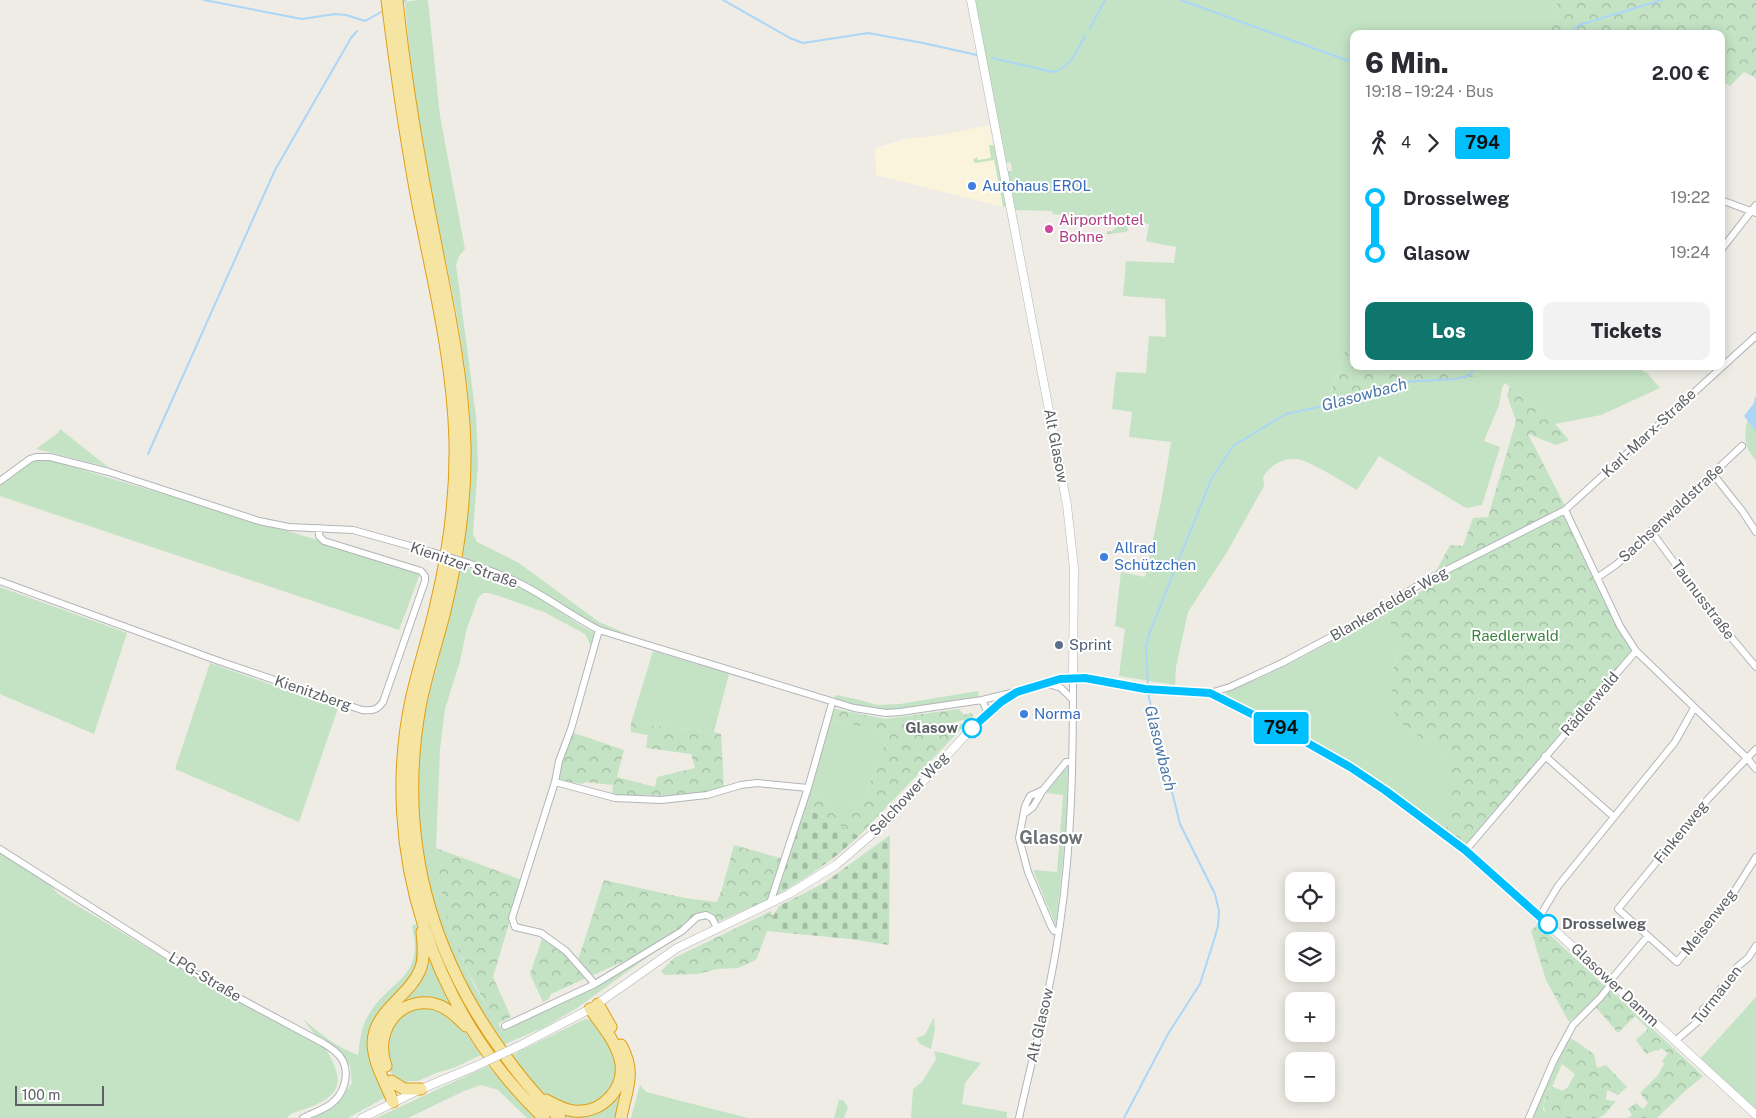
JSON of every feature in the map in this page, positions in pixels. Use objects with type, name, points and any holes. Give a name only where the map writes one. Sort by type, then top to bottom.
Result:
[{"type":"highway","points":[[387,0],[394,14],[458,360],[465,450],[462,514],[458,545],[445,610],[420,705],[414,746],[413,808],[420,874],[434,924],[462,988],[486,1030],[518,1074],[535,1094],[560,1118]]},
{"type":"highway","points":[[397,0],[394,14],[404,128],[447,353],[454,418],[454,483],[449,542],[436,604],[411,702],[404,746],[402,784],[403,832],[420,915],[423,950],[421,968],[409,987],[386,1012],[373,1042],[378,1066],[397,1101]]},
{"type":"highway","points":[[420,915],[449,989],[473,1032],[498,1068],[524,1099],[544,1118]]},
{"type":"highway","points":[[397,1101],[392,1081],[382,1056],[382,1041],[388,1023],[393,1016],[416,1004],[431,1003],[448,1009],[473,1032]]},
{"type":"highway","points":[[535,1094],[557,1106],[572,1111],[580,1111],[592,1110],[601,1105],[614,1093],[621,1080],[620,1057],[594,1007]]},
{"type":"highway","points":[[594,1007],[627,1056],[630,1065],[630,1078],[621,1118]]},
{"type":"highway","points":[[392,1081],[404,1088],[421,1089]]},
{"type":"street","name":"Alt Glasow","points":[[971,0],[1068,509],[1074,567],[1070,828],[1059,931],[1051,978],[1019,1118]]},
{"type":"street","points":[[1725,201],[1754,212]]},
{"type":"street","points":[[1725,245],[1754,212],[1756,205]]},
{"type":"street","name":"Karl-Marx-Straße","points":[[1725,364],[1756,336]]},
{"type":"street","name":"Karl-Marx-Straße","points":[[1565,510],[1719,370]]},
{"type":"street","name":"Sachsenwaldstraße","points":[[1597,578],[1617,564],[1742,446]]},
{"type":"street","name":"Kienitzer Straße","points":[[0,481],[30,459],[50,457],[109,472],[259,521],[289,527],[337,528],[365,532],[468,563],[518,582],[599,630],[832,703],[854,708],[886,713],[982,700],[1017,692]]},
{"type":"street","points":[[1713,474],[1756,532]]},
{"type":"street","points":[[1565,510],[1620,626],[1636,651],[1756,769]]},
{"type":"street","name":"Blankenfelder Weg","points":[[1210,693],[1282,664],[1355,624],[1427,580],[1565,510]]},
{"type":"street","name":"Kienitzberg","points":[[0,581],[216,660],[362,710],[372,711],[383,702],[425,576],[421,571],[324,541],[319,536],[319,528]]},
{"type":"street","name":"Taunusstraße","points":[[1652,531],[1715,618],[1756,667]]},
{"type":"street","points":[[595,984],[566,950],[541,933],[515,927],[512,918],[555,782],[599,630]]},
{"type":"street","name":"Rädlerwald","points":[[1465,850],[1636,651]]},
{"type":"street","name":"Selchower Weg","points":[[362,1118],[421,1089],[521,1045],[594,1007],[661,958],[691,940],[770,903],[822,875],[858,846],[894,813],[949,752],[1001,702],[1017,692],[1044,683],[1073,677]]},
{"type":"street","name":"Glasower Damm","points":[[1073,677],[1145,689],[1210,693],[1273,724],[1350,767],[1402,802],[1465,850],[1540,916],[1756,1115]]},
{"type":"street","points":[[1044,683],[1061,688],[1072,700]]},
{"type":"street","points":[[982,700],[988,713]]},
{"type":"street","points":[[770,903],[808,788],[832,703]]},
{"type":"street","points":[[1540,916],[1558,886],[1676,742],[1694,708]]},
{"type":"street","name":"Finkenweg","points":[[1648,937],[1618,909],[1708,799],[1756,749]]},
{"type":"street","points":[[1545,756],[1614,817]]},
{"type":"street","points":[[1059,931],[1054,930],[1051,926],[1025,865],[1019,838],[1025,806],[1030,796],[1043,790],[1066,762],[1072,762]]},
{"type":"street","points":[[555,782],[615,798],[653,800],[681,799],[707,795],[741,785],[757,783],[808,788]]},
{"type":"street","name":"LPG-Straße","points":[[0,849],[209,982],[335,1051],[345,1068],[346,1078],[343,1088],[333,1103],[303,1118]]},
{"type":"street","name":"Meisenweg","points":[[1648,937],[1677,962],[1729,900],[1756,857]]},
{"type":"street","points":[[506,1026],[595,984],[682,931],[697,917],[706,915],[712,918],[717,928]]},
{"type":"street","points":[[1529,1118],[1554,1060],[1573,1024],[1600,998],[1648,937]]},
{"type":"street","name":"Turmauen","points":[[1675,1041],[1702,1018],[1703,1009],[1716,999],[1720,989],[1732,978],[1737,967],[1748,958],[1756,946]]},
{"type":"street","points":[[1533,1118],[1534,1106]]},
{"type":"shaded area","points":[[989,125],[1003,207],[876,175],[875,148],[905,139],[940,135]]},
{"type":"green space","points":[[428,0],[440,116],[465,249],[459,256],[456,265],[476,416],[478,464],[473,534],[477,542],[519,563],[599,622],[632,636],[596,625],[521,580],[462,558],[470,481],[469,403],[459,328],[429,180],[413,79],[405,2]]},
{"type":"green space","points":[[975,0],[1558,0],[1550,30],[1350,30],[1350,337],[1323,413],[1401,378],[1451,381],[1474,377],[1478,370],[1641,370],[1647,373],[1660,388],[1601,415],[1555,424],[1505,383],[1502,388],[1499,405],[1484,441],[1500,447],[1482,505],[1466,508],[1379,456],[1357,490],[1301,460],[1291,459],[1277,463],[1263,477],[1264,486],[1227,552],[1188,612],[1176,667],[1175,685],[1119,676],[1125,629],[1115,626],[1121,572],[1145,577],[1162,497],[1171,442],[1129,437],[1132,412],[1112,409],[1116,372],[1146,373],[1149,336],[1166,337],[1165,299],[1123,296],[1126,261],[1174,263],[1176,247],[1146,241],[1149,224],[1053,214],[1052,211],[1014,210],[1007,171],[1012,171],[1011,163],[1005,162]]},
{"type":"green space","points":[[1558,0],[1756,0],[1756,78],[1744,72],[1730,86],[1725,83],[1725,30],[1550,30]]},
{"type":"green space","points":[[989,145],[996,145],[1007,205],[1004,207],[994,160],[975,163],[973,160],[977,157],[978,160],[991,158]]},
{"type":"green space","points":[[1120,223],[1127,224],[1128,230],[1126,232],[1107,234],[1107,231],[1112,231]]},
{"type":"green space","points":[[1350,337],[1350,370],[1479,370],[1475,377],[1451,381],[1401,378],[1323,414]]},
{"type":"green space","name":"Raedlerwald","points":[[1510,387],[1555,424],[1569,440],[1556,445],[1528,434],[1566,508],[1566,512],[1633,652],[1464,847],[1440,828],[1446,828],[1448,825],[1448,756],[1405,727],[1395,713],[1392,696],[1392,673],[1399,648],[1399,637],[1384,611],[1427,588],[1450,545],[1463,546],[1473,518],[1488,517],[1516,421],[1507,395]]},
{"type":"green space","points":[[1756,415],[1756,461],[1747,447],[1745,438],[1747,421]]},
{"type":"green space","points":[[60,429],[108,467],[36,449],[58,433]]},
{"type":"green space","points":[[46,459],[421,571],[399,630],[0,496],[0,484],[29,461]]},
{"type":"green space","points":[[461,566],[500,579],[527,591],[595,633],[592,648],[585,634],[544,612],[488,593],[483,593],[478,598],[467,628],[460,661],[445,709],[440,749],[436,848],[442,893],[450,927],[475,987],[502,1030],[573,998],[656,951],[577,1008],[545,1027],[503,1045],[465,984],[443,932],[433,901],[426,868],[418,802],[418,768],[421,735],[428,698]]},
{"type":"green space","points":[[0,587],[127,633],[94,734],[0,694]]},
{"type":"green space","points":[[1384,611],[1399,637],[1399,648],[1392,673],[1405,727],[1448,756],[1448,825],[1446,828],[1440,828],[1413,808],[1227,698],[1225,695],[1227,691],[1268,675],[1307,655]]},
{"type":"green space","points":[[653,651],[729,674],[714,732],[631,723]]},
{"type":"green space","points":[[210,663],[338,708],[299,822],[175,769]]},
{"type":"green space","points":[[978,691],[979,698],[900,710],[877,710],[833,701],[836,695],[877,705],[900,704]]},
{"type":"green space","points":[[836,709],[885,719],[959,709],[964,715],[971,713],[973,716],[967,722],[963,720],[939,727],[940,729],[960,724],[965,725],[859,836],[804,807],[809,793],[847,809],[864,799],[889,733],[828,719],[830,711]]},
{"type":"green space","points":[[828,719],[889,733],[864,799],[847,809],[809,793]]},
{"type":"green space","points":[[631,723],[721,734],[724,789],[682,796],[612,795],[613,785],[585,782],[582,784],[560,780],[561,761],[571,732],[624,750],[617,777],[655,787],[657,777],[695,768],[691,754],[646,748],[648,735],[631,732]]},
{"type":"green space","points":[[1065,767],[1068,767],[1066,829],[1056,926],[1033,870],[1057,872],[1063,795],[1046,793]]},
{"type":"green space","points":[[804,807],[859,836],[828,862],[772,898]]},
{"type":"green space","points":[[890,835],[889,945],[850,939],[767,931],[779,906],[824,883]]},
{"type":"green space","points":[[734,845],[787,860],[772,898],[713,924],[706,911],[698,914],[679,929],[640,954],[551,994],[549,999],[543,1002],[530,974],[542,939],[577,963],[604,880],[685,898],[717,902]]},
{"type":"green space","points":[[436,848],[522,880],[493,977],[511,1017],[498,1024],[471,977],[454,940],[443,898]]},
{"type":"green space","points":[[0,852],[49,883],[58,894],[214,988],[325,1048],[337,1077],[337,1085],[329,1098],[293,1113],[287,1118],[0,1118]]},
{"type":"green space","points":[[771,911],[773,916],[756,960],[738,968],[717,969],[698,974],[664,975],[661,971],[674,958]]},
{"type":"green space","points":[[416,924],[420,954],[413,977],[378,1018],[386,1097],[348,1118],[308,1118],[337,1104],[352,1083],[350,1066],[336,1048],[317,1037],[302,1018],[335,1044],[358,1055],[360,1039],[366,1019],[378,1002],[410,968],[414,957],[415,944],[412,926]]},
{"type":"green space","points":[[1538,924],[1605,986],[1599,997],[1569,1022],[1546,980],[1531,931]]},
{"type":"green space","points":[[426,946],[446,996],[457,1014],[448,1007],[398,1008],[379,1061],[382,1024],[405,996]]},
{"type":"green space","points":[[1610,989],[1703,1076],[1657,1118],[1628,1118],[1632,1115],[1628,1109],[1636,1103],[1643,1109],[1648,1103],[1640,1093],[1658,1075],[1664,1064],[1662,1061],[1668,1053],[1661,1048],[1658,1051],[1646,1054],[1636,1040],[1648,1029],[1635,1016],[1618,1033],[1595,1006]]},
{"type":"green space","points":[[1756,997],[1756,1111],[1700,1059]]},
{"type":"green space","points":[[416,1007],[431,1007],[458,1022],[481,1055],[456,1067],[418,1081],[408,1081],[405,1085],[396,1079],[391,1072],[386,1058],[391,1023]]},
{"type":"green space","points":[[934,1017],[935,1029],[931,1049],[920,1044],[916,1038],[925,1035]]},
{"type":"green space","points":[[585,1019],[592,1020],[608,1039],[619,1068],[610,1093],[580,1109],[550,1098],[536,1086],[510,1056]]},
{"type":"green space","points":[[1571,1038],[1562,1064],[1544,1101],[1543,1109],[1548,1118],[1530,1118],[1565,1043]]},
{"type":"green space","points":[[1571,1038],[1594,1054],[1597,1068],[1606,1065],[1627,1087],[1618,1095],[1607,1090],[1606,1100],[1616,1101],[1599,1118],[1548,1118],[1544,1109],[1544,1102],[1552,1087],[1563,1091],[1568,1087],[1575,1074],[1562,1064]]},
{"type":"green space","points":[[934,1051],[981,1063],[965,1083],[962,1104],[1007,1112],[1007,1118],[911,1118],[913,1089],[922,1082],[936,1059]]},
{"type":"green space","points":[[627,1064],[618,1118],[569,1118],[562,1113],[592,1113]]},
{"type":"green space","points":[[488,1066],[536,1118],[527,1118],[498,1090],[481,1085],[464,1091],[408,1118],[376,1118]]},
{"type":"green space","points":[[640,1085],[646,1092],[748,1118],[631,1118]]},
{"type":"green space","points":[[839,1100],[843,1100],[848,1107],[844,1118],[834,1118]]},
{"type":"water","points":[[1755,397],[1756,431],[1744,416],[1754,403]]},
{"type":"waterway","points":[[204,0],[302,19],[335,14],[346,15],[365,21],[383,11]]},
{"type":"waterway","points":[[401,3],[406,0]]},
{"type":"waterway","points":[[723,0],[790,38],[803,43],[868,33],[977,55]]},
{"type":"waterway","points":[[1090,28],[1105,0]]},
{"type":"waterway","points":[[1181,0],[1350,62]]},
{"type":"waterway","name":"Glasowbach","points":[[1573,30],[1579,25],[1662,0]]},
{"type":"waterway","points":[[148,454],[275,170],[351,38],[357,31]]},
{"type":"waterway","points":[[992,58],[1053,72],[1069,63],[1085,36]]},
{"type":"waterway","name":"Glasowbach","points":[[1148,686],[1146,647],[1149,634],[1211,480],[1233,446],[1286,414],[1337,403],[1402,382],[1455,379],[1469,376],[1473,370]]},
{"type":"waterway","name":"Glasowbach","points":[[1124,1118],[1168,1034],[1200,984],[1218,926],[1219,911],[1215,894],[1180,824],[1148,691]]},
{"type":"bus line","name":"794","points":[[972,728],[1001,702],[1017,692],[1044,683],[1073,677],[1145,689],[1210,693],[1297,737],[1350,767],[1386,791],[1465,850],[1548,924]]},
{"type":"place","name":"Autohaus EROL","points":[[972,186]]},
{"type":"place","name":"Airporthotel Bohne","points":[[1049,229]]},
{"type":"place","name":"Allrad Schützchen","points":[[1104,557]]},
{"type":"place","name":"Sprint","points":[[1059,645]]},
{"type":"place","name":"Norma","points":[[1024,714]]},
{"type":"place","name":"Glasow","points":[[972,728]]},
{"type":"place","name":"Drosselweg","points":[[1548,924]]},
{"type":"district","name":"Glasow","points":[[1051,838]]}]
